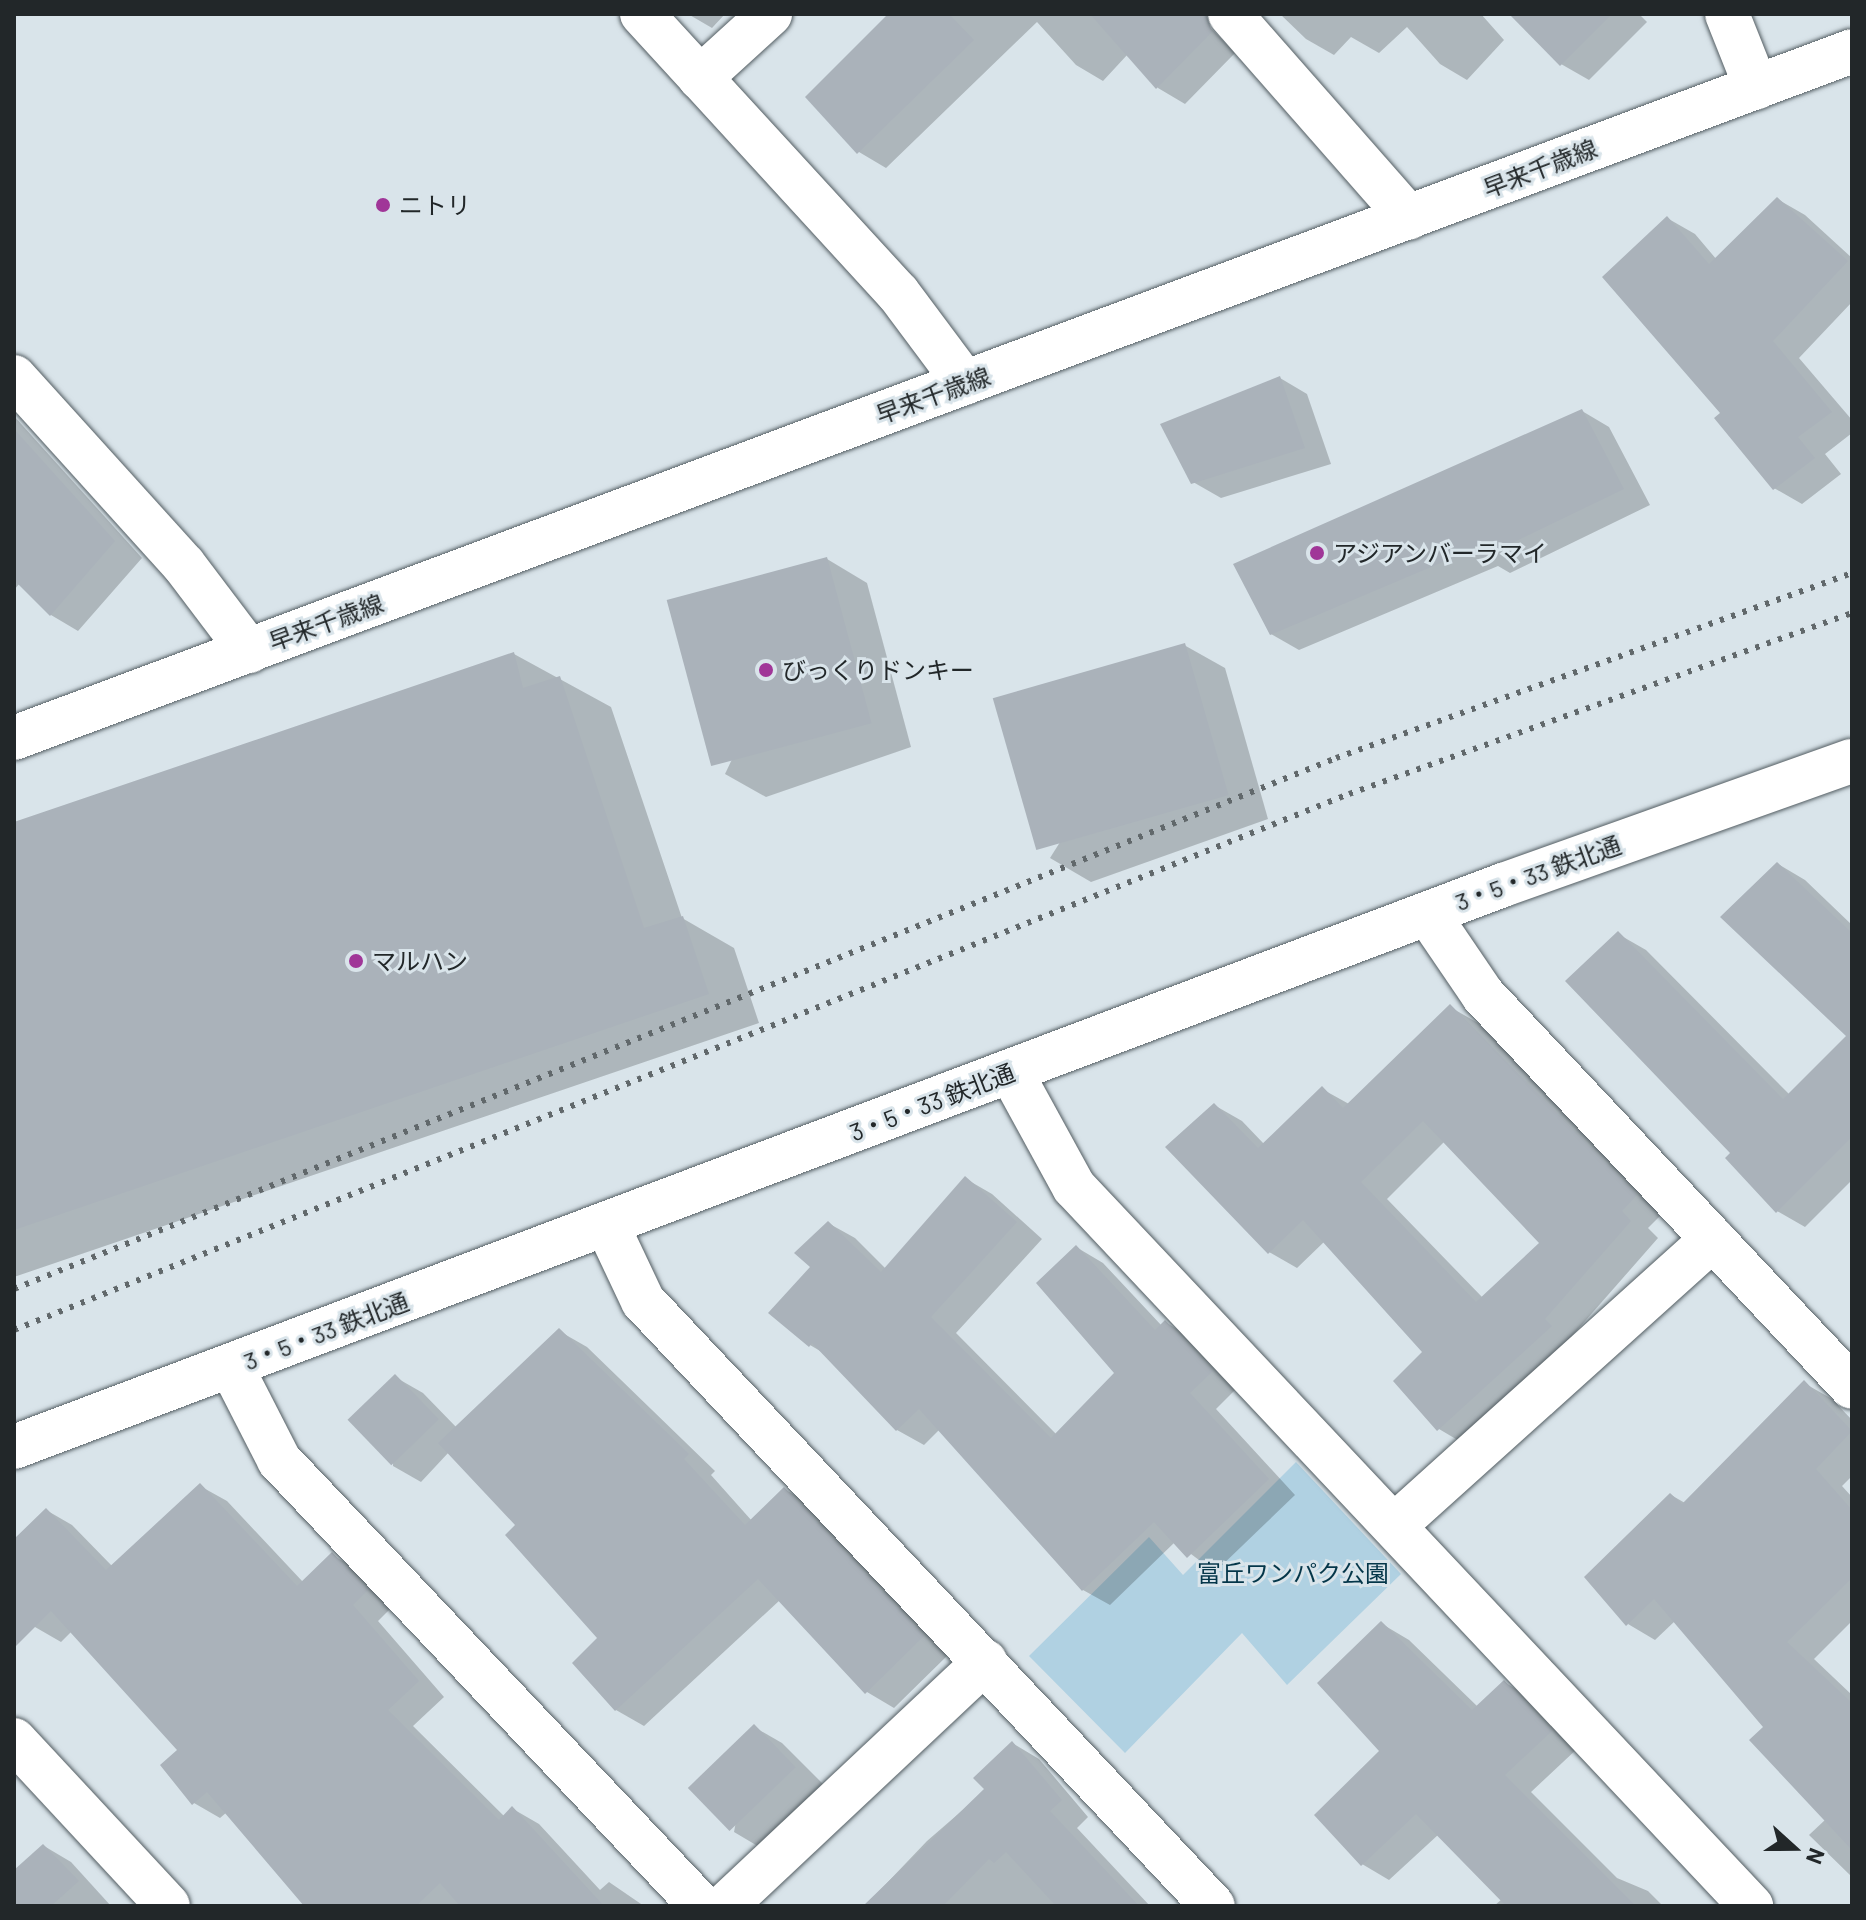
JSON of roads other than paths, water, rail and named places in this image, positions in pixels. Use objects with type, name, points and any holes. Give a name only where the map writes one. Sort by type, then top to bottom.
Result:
[{"type":"street","points":[[642,14],[898,293],[965,383]]},
{"type":"street","points":[[700,78],[770,14]]},
{"type":"street","points":[[1230,14],[1409,218]]},
{"type":"street","points":[[1727,14],[1756,87]]},
{"type":"street","name":"早来千歳線","points":[[14,738],[1852,51]]},
{"type":"street","points":[[14,377],[184,565],[249,651]]},
{"type":"street","name":"3・5・33 鉄北通","points":[[14,1447],[1428,914],[1852,761]]},
{"type":"street","points":[[1428,914],[1483,995],[1852,1387]]},
{"type":"street","points":[[1011,1072],[1074,1187],[1751,1906]]},
{"type":"street","points":[[607,1225],[643,1301],[1213,1906]]},
{"type":"street","points":[[1394,1526],[1713,1239]]},
{"type":"street","points":[[231,1366],[279,1460],[701,1906]]},
{"type":"street","points":[[725,1906],[985,1662]]},
{"type":"street","points":[[20,1758],[168,1906]]},
{"type":"railway","points":[[14,1289],[1336,758],[1852,573]]},
{"type":"railway","points":[[14,1330],[1349,794],[1852,613]]},
{"type":"place","name":"ニトリ","points":[[383,205]]},
{"type":"place","name":"アジアンバーラマイ","points":[[1317,553]]},
{"type":"place","name":"びっくりドンキー","points":[[766,670]]},
{"type":"place","name":"マルハン","points":[[356,961]]},
{"type":"park label","name":"富丘ワンパク公園","points":[[1293,1573]]}]
